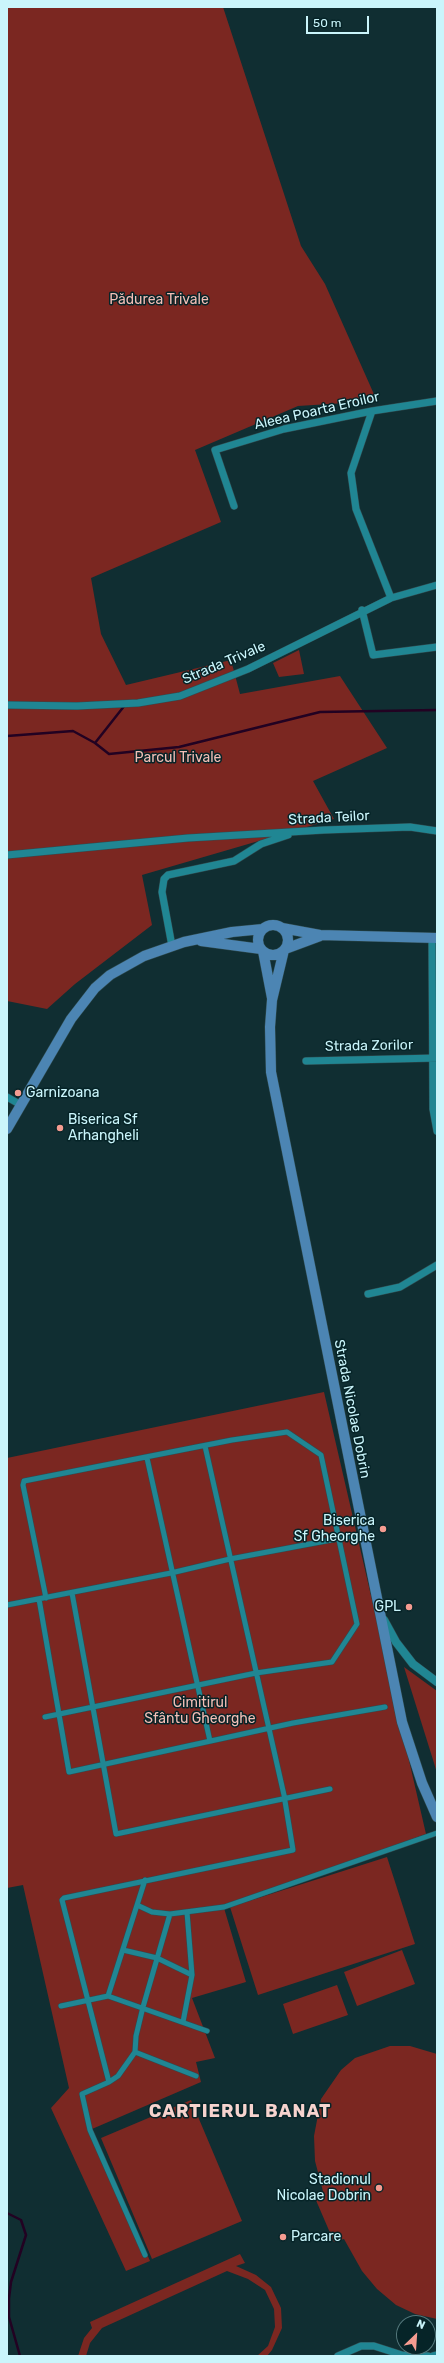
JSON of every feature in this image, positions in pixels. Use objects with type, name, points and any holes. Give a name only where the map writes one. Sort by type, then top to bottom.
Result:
[{"type":"main road","points":[[7,1129],[71,1019],[95,988],[124,966],[172,946],[232,932],[263,929],[272,925],[320,936],[434,938]]},
{"type":"main road","points":[[282,928],[287,936],[284,950]]},
{"type":"main road","points":[[262,950],[258,936],[263,929]]},
{"type":"main road","points":[[195,940],[262,950],[276,955],[284,950],[320,936]]},
{"type":"main road","name":"Strada Nicolae Dobrin","points":[[262,950],[272,1000]]},
{"type":"main road","name":"Strada Nicolae Dobrin","points":[[284,950],[272,1000],[270,1027],[271,1072],[402,1722],[422,1783],[437,1817]]},
{"type":"street","name":"Aleea Poarta Eroilor","points":[[234,506],[215,450],[284,429],[372,411],[437,401]]},
{"type":"street","points":[[372,411],[351,473],[356,509],[391,598]]},
{"type":"street","name":"Strada Trivale","points":[[7,705],[77,706],[132,703],[180,696],[248,670],[308,641],[362,610],[391,598],[437,586]]},
{"type":"street","points":[[362,610],[372,655],[437,647]]},
{"type":"street","name":"Strada Teilor","points":[[7,855],[221,836],[410,827],[437,831]]},
{"type":"street","points":[[172,946],[162,892],[164,879],[168,875],[234,861],[260,844],[301,832]]},
{"type":"street","name":"Strada Zorilor","points":[[434,938],[433,1109],[437,1131]]},
{"type":"street","name":"Strada Zorilor","points":[[306,1061],[434,1058]]},
{"type":"street","points":[[7,1097],[22,1105]]},
{"type":"street","points":[[368,1294],[400,1287],[437,1265]]},
{"type":"street","points":[[45,1717],[256,1673],[332,1662],[357,1624],[337,1538],[321,1455],[286,1432],[232,1440],[147,1458],[24,1481],[23,1485],[46,1598]]},
{"type":"street","points":[[109,2082],[62,1900],[64,1898],[145,1880],[293,1850],[284,1799],[205,1446]]},
{"type":"street","points":[[147,1458],[171,1573],[210,1741]]},
{"type":"street","points":[[7,1605],[171,1573],[230,1558],[363,1534]]},
{"type":"street","points":[[72,1593],[116,1834],[330,1789]]},
{"type":"street","points":[[39,1599],[69,1772],[268,1728],[385,1707]]},
{"type":"street","points":[[381,1615],[396,1642],[413,1664],[437,1682]]},
{"type":"street","points":[[137,1905],[152,1912],[170,1914],[224,1907],[437,1833]]},
{"type":"street","points":[[108,1996],[145,1880]]},
{"type":"street","points":[[183,2022],[192,1975],[187,1912]]},
{"type":"street","points":[[145,2255],[90,2130],[82,2094],[85,2091],[109,2082],[118,2076],[135,2052],[136,2036],[143,2007],[170,1914]]},
{"type":"street","points":[[123,1950],[157,1958],[192,1975]]},
{"type":"street","points":[[61,2006],[87,1999],[108,1996],[143,2007],[207,2031]]},
{"type":"street","points":[[135,2052],[196,2076]]},
{"type":"street","points":[[338,2356],[361,2346],[374,2346],[402,2355],[428,2356]]},
{"type":"street","points":[[433,2356],[437,2355]]},
{"type":"green space","name":"Pădurea Trivale","points":[[7,7],[223,7],[301,246],[325,284],[377,401],[298,406],[195,450],[221,522],[91,578],[101,634],[126,685],[231,660],[240,694],[340,676],[387,748],[313,781],[334,819],[142,875],[152,925],[75,984],[47,1009],[7,1001]]},
{"type":"green space","points":[[299,650],[304,674],[279,677],[273,663]]},
{"type":"green space","name":"Cimitirul Sfântu Gheorghe","points":[[324,1392],[426,1834],[224,1908],[246,1982],[192,1998],[215,2058],[196,2062],[201,2082],[92,2129],[150,2261],[126,2271],[51,2108],[69,2088],[23,1885],[7,1888],[7,1458]]},
{"type":"green space","points":[[404,1667],[437,1691],[437,1773],[434,1763]]},
{"type":"green space","points":[[387,1857],[415,1944],[258,1995],[230,1907]]},
{"type":"green space","points":[[402,1950],[415,1984],[357,2006],[344,1972]]},
{"type":"green space","points":[[337,1985],[348,2015],[293,2034],[283,2004]]},
{"type":"green space","name":"Stadionul Nicolae Dobrin","points":[[390,2046],[410,2046],[437,2054],[437,2319],[436,2315],[415,2314],[396,2305],[377,2289],[362,2271],[344,2239],[334,2242],[315,2198],[324,2195],[315,2161],[314,2136],[321,2099],[341,2070],[355,2058]]},
{"type":"green space","points":[[191,2100],[242,2221],[152,2259],[101,2138]]},
{"type":"green space","points":[[240,2254],[245,2263],[236,2266],[256,2275],[271,2287],[281,2308],[282,2328],[272,2350],[267,2356],[257,2356],[268,2346],[275,2327],[274,2309],[265,2290],[248,2279],[227,2271],[102,2328],[90,2343],[86,2356],[78,2356],[84,2338],[92,2328],[90,2322]]},
{"type":"waterway","points":[[95,743],[125,705]]},
{"type":"waterway","points":[[7,736],[73,731],[95,743],[109,754],[179,747],[320,712],[437,710]]},
{"type":"waterway","points":[[7,2213],[21,2220],[26,2235],[11,2282],[9,2298],[9,2317],[20,2356]]},
{"type":"place","name":"Garnizoana","points":[[18,1093]]},
{"type":"place","name":"Biserica Sf Arhangheli","points":[[60,1128]]},
{"type":"place","name":"Biserica Sf Gheorghe","points":[[383,1529]]},
{"type":"place","name":"GPL","points":[[409,1607]]},
{"type":"place","name":"Stadionul Nicolae Dobrin","points":[[379,2188]]},
{"type":"place","name":"Parcare","points":[[283,2237]]},
{"type":"district","name":"CARTIERUL BANAT","points":[[240,2112]]},
{"type":"park label","name":"Parcul Trivale","points":[[178,758]]}]
